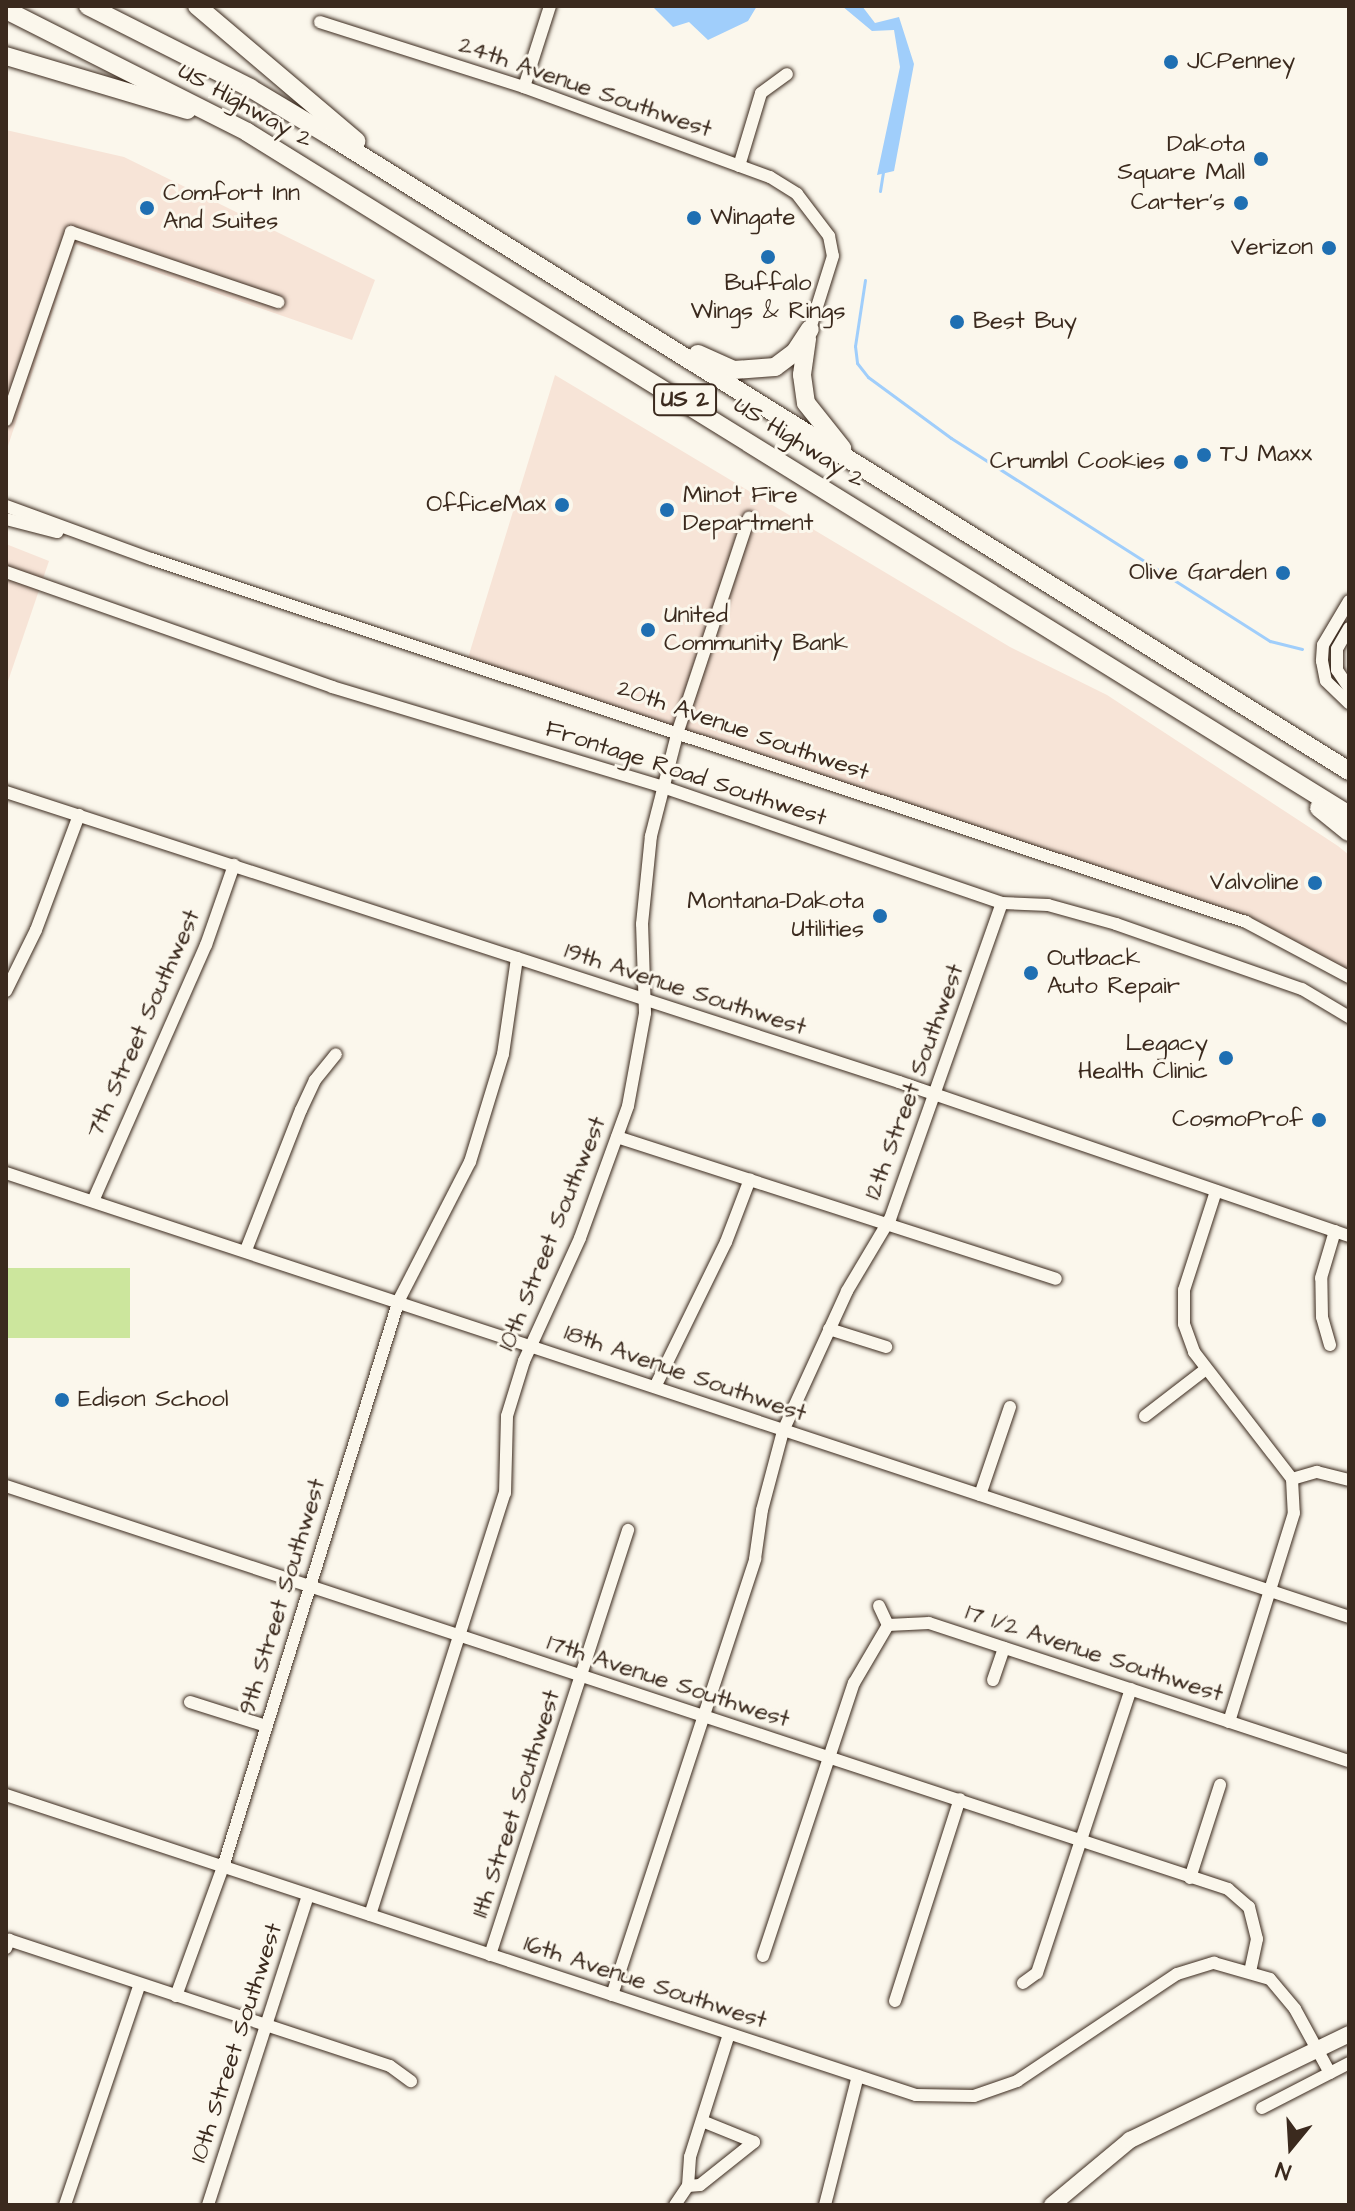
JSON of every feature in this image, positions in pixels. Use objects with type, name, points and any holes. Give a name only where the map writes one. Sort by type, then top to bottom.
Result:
[{"type":"highway","name":"US Highway 2","points":[[88,6],[250,88],[1349,771]]},
{"type":"highway","points":[[197,6],[285,84],[431,199]]},
{"type":"highway","name":"US Highway 2","points":[[6,10],[278,151],[1349,815]]},
{"type":"highway","points":[[6,56],[188,110],[278,151]]},
{"type":"highway","points":[[630,322],[723,365],[750,372],[775,367],[795,352],[810,329]]},
{"type":"highway","points":[[810,329],[802,375],[806,403],[867,472]]},
{"type":"highway","points":[[1235,742],[1349,832]]},
{"type":"main road","points":[[1052,2205],[1130,2140],[1349,2034]]},
{"type":"street","points":[[524,87],[550,6]]},
{"type":"street","name":"24th Avenue Southwest","points":[[320,22],[524,87],[739,166],[797,194],[819,221],[833,256],[810,329]]},
{"type":"street","points":[[739,166],[761,93],[787,74]]},
{"type":"street","points":[[6,420],[71,232],[278,302]]},
{"type":"street","name":"20th Avenue Southwest","points":[[6,506],[113,546],[1246,922],[1288,940],[1349,977]]},
{"type":"street","name":"10th Street Southwest","points":[[370,1915],[505,1493],[507,1416],[530,1344],[580,1238],[628,1106],[645,1000],[644,879],[678,731],[749,517]]},
{"type":"street","name":"20th Avenue Southwest","points":[[6,519],[113,546]]},
{"type":"street","name":"Frontage Road Southwest","points":[[6,572],[332,687],[666,788],[1002,903],[1048,905],[1130,929],[1302,989],[1349,1017]]},
{"type":"street","points":[[1349,601],[1323,645],[1322,661],[1326,681],[1349,703]]},
{"type":"street","points":[[1349,628],[1337,649],[1337,670],[1349,688]]},
{"type":"street","name":"19th Avenue Southwest","points":[[6,792],[936,1095],[1349,1236]]},
{"type":"street","points":[[6,991],[36,930],[79,815]]},
{"type":"street","name":"7th Street Southwest","points":[[93,1201],[206,945],[234,865]]},
{"type":"street","name":"12th Street Southwest","points":[[612,1995],[755,1559],[783,1431],[829,1329],[887,1223],[936,1095],[1002,903]]},
{"type":"street","name":"9th Street Southwest","points":[[176,1996],[223,1867],[399,1300],[470,1162],[503,1054],[517,958]]},
{"type":"street","points":[[246,1250],[306,1100],[336,1054]]},
{"type":"street","points":[[617,1137],[1056,1279]]},
{"type":"street","name":"18th Avenue Southwest","points":[[6,1173],[399,1300],[783,1431],[1349,1617]]},
{"type":"street","points":[[655,1387],[726,1242],[750,1179]]},
{"type":"street","points":[[1216,1191],[1184,1290],[1184,1324],[1206,1369],[1292,1479],[1294,1513],[1229,1722]]},
{"type":"street","points":[[1330,1345],[1322,1317],[1321,1278],[1335,1231]]},
{"type":"street","points":[[829,1329],[886,1347]]},
{"type":"street","points":[[1145,1416],[1206,1369]]},
{"type":"street","points":[[980,1495],[1010,1407]]},
{"type":"street","points":[[1292,1479],[1317,1472],[1349,1480]]},
{"type":"street","name":"17th Avenue Southwest","points":[[6,1486],[1228,1889],[1249,1907],[1257,1939],[1250,1971]]},
{"type":"street","name":"11th Street Southwest","points":[[490,1955],[628,1530]]},
{"type":"street","points":[[763,1956],[854,1683],[888,1625],[879,1606]]},
{"type":"street","name":"17 1/2 Avenue Southwest","points":[[888,1625],[929,1623],[1349,1761]]},
{"type":"street","points":[[993,1680],[1004,1648]]},
{"type":"street","points":[[1023,1983],[1037,1973],[1131,1689]]},
{"type":"street","points":[[190,1702],[266,1726]]},
{"type":"street","points":[[1190,1878],[1220,1785]]},
{"type":"street","name":"16th Avenue Southwest","points":[[6,1795],[858,2076],[943,2099],[989,2093],[1017,2081],[1177,1974],[1214,1963],[1250,1971]]},
{"type":"street","points":[[895,2001],[960,1799]]},
{"type":"street","name":"10th Street Southwest","points":[[208,2205],[308,1895]]},
{"type":"street","points":[[7,1944],[390,2066],[411,2081]]},
{"type":"street","points":[[1250,1971],[1270,1979],[1295,2009],[1330,2073]]},
{"type":"street","points":[[65,2205],[140,1984]]},
{"type":"street","points":[[675,2205],[688,2186],[690,2157],[729,2034]]},
{"type":"street","points":[[1262,2108],[1349,2063]]},
{"type":"street","points":[[825,2205],[858,2076]]},
{"type":"street","points":[[688,2186],[700,2185],[754,2142],[702,2121]]},
{"type":"shaded area","points":[[6,130],[124,157],[375,280],[352,340],[75,244],[6,452]]},
{"type":"shaded area","points":[[555,375],[1010,647],[1107,695],[1338,846],[1349,855],[1349,975],[1292,940],[467,661]]},
{"type":"shaded area","points":[[6,544],[49,561],[6,687]]},
{"type":"green space","points":[[6,1268],[130,1268],[130,1338],[6,1338]]},
{"type":"water","points":[[652,6],[757,6],[748,21],[708,40],[689,22],[673,27]]},
{"type":"water","points":[[842,6],[862,6],[875,23],[899,17],[914,64],[894,171],[877,175],[900,67],[894,30],[872,31]]},
{"type":"waterway","points":[[880,191],[883,171]]},
{"type":"waterway","points":[[865,280],[855,346],[857,363],[868,377],[951,438],[1270,641],[1302,649]]},
{"type":"place","name":"JCPenney","points":[[1171,62]]},
{"type":"place","name":"Dakota Square Mall","points":[[1261,159]]},
{"type":"place","name":"Carter's","points":[[1241,203]]},
{"type":"place","name":"Comfort Inn And Suites","points":[[147,208]]},
{"type":"place","name":"Wingate","points":[[694,218]]},
{"type":"place","name":"Verizon","points":[[1329,248]]},
{"type":"place","name":"Buffalo Wings & Rings","points":[[768,257]]},
{"type":"place","name":"Best Buy","points":[[957,322]]},
{"type":"place","name":"TJ Maxx","points":[[1204,455]]},
{"type":"place","name":"Crumbl Cookies","points":[[1181,462]]},
{"type":"place","name":"OfficeMax","points":[[562,505]]},
{"type":"place","name":"Minot Fire Department","points":[[667,510]]},
{"type":"place","name":"Olive Garden","points":[[1283,573]]},
{"type":"place","name":"United Community Bank","points":[[648,630]]},
{"type":"place","name":"Valvoline","points":[[1315,883]]},
{"type":"place","name":"Montana-Dakota Utilities","points":[[880,916]]},
{"type":"place","name":"Outback Auto Repair","points":[[1031,973]]},
{"type":"place","name":"Legacy Health Clinic","points":[[1226,1058]]},
{"type":"place","name":"CosmoProf","points":[[1319,1120]]},
{"type":"place","name":"Edison School","points":[[62,1400]]}]
